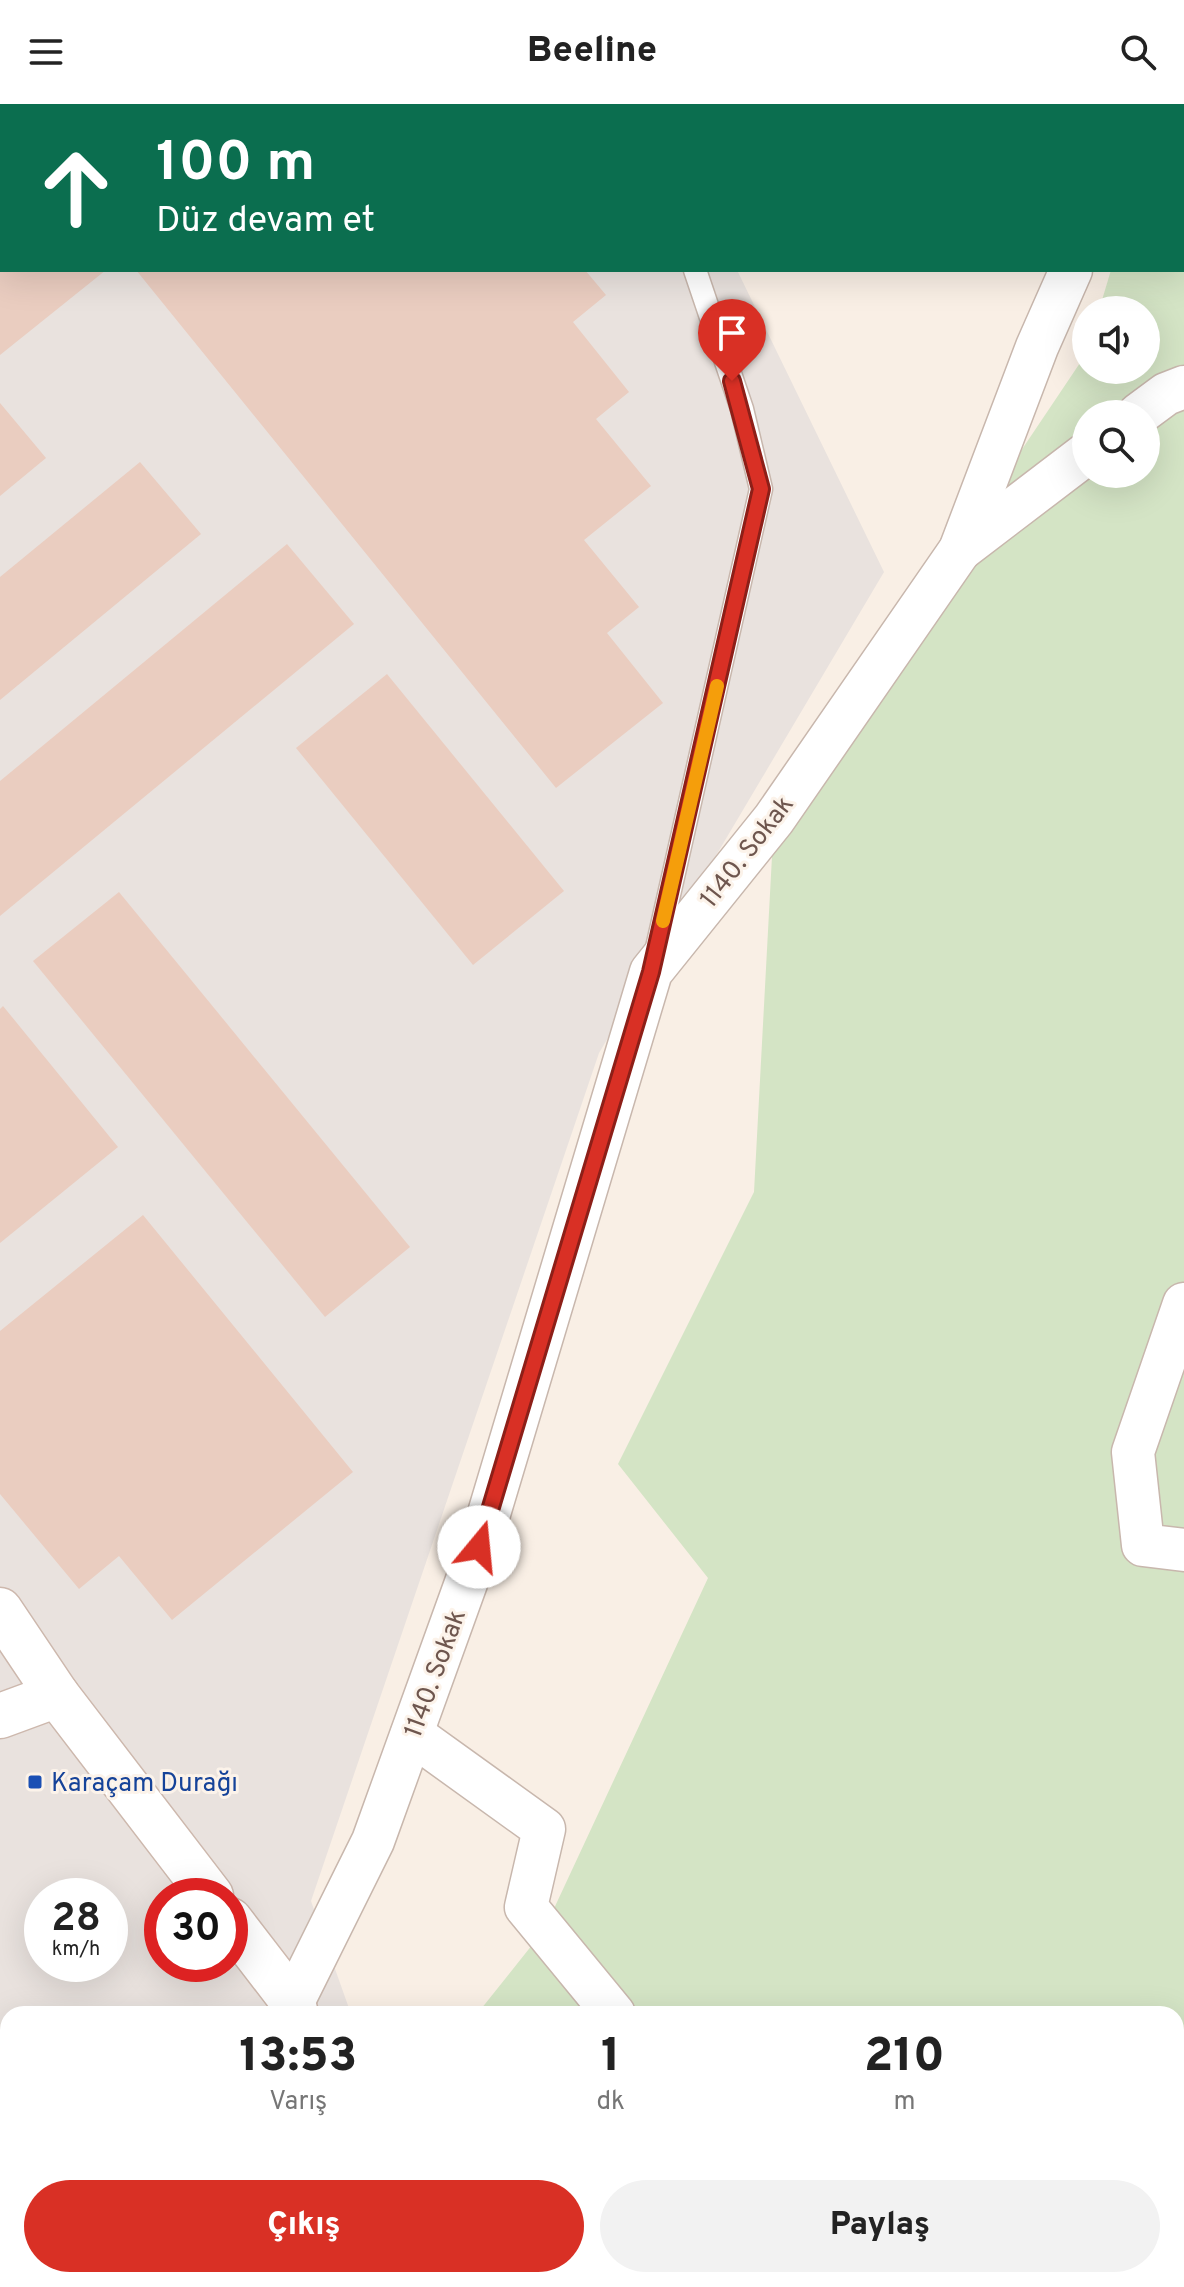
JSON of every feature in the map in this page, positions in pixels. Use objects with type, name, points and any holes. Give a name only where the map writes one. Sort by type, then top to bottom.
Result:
[{"type":"street","name":"1140. Sokak","points":[[295,2006],[373,1841],[479,1547],[651,972],[774,819],[960,550],[1037,347],[1070,272]]},
{"type":"street","points":[[960,550],[1072,465]]},
{"type":"street","points":[[1184,1304],[1133,1452],[1143,1545],[1184,1550]]},
{"type":"street","points":[[0,1610],[57,1695],[197,1878]]},
{"type":"street","points":[[0,1716],[57,1695]]},
{"type":"street","points":[[412,1734],[544,1829],[526,1907],[607,2006]]},
{"type":"street","points":[[248,1945],[293,2006]]},
{"type":"lane","points":[[651,972],[761,489],[742,409],[696,272]]},
{"type":"shaded area","points":[[0,272],[738,272],[884,572],[599,1053],[311,1901],[348,2006],[0,2006]]},
{"type":"green space","points":[[1110,272],[1184,272],[1184,2006],[483,2006],[544,1930],[708,1578],[618,1464],[754,1192],[774,819],[1072,375],[1072,384],[1160,384],[1160,296],[1103,296]]},
{"type":"building","points":[[0,272],[104,272],[0,355]]},
{"type":"building","points":[[138,272],[587,272],[606,295],[573,322],[629,392],[596,419],[651,486],[584,540],[639,607],[607,633],[663,703],[556,788]]},
{"type":"building","points":[[0,403],[46,458],[0,496]]},
{"type":"building","points":[[140,462],[201,534],[0,700],[0,577]]},
{"type":"building","points":[[287,544],[354,624],[0,916],[0,781]]},
{"type":"building","points":[[387,674],[564,891],[473,965],[296,748]]},
{"type":"building","points":[[119,892],[410,1247],[325,1317],[33,961]]},
{"type":"building","points":[[3,1006],[118,1147],[0,1243],[0,1009]]},
{"type":"building","points":[[143,1215],[353,1472],[172,1620],[119,1556],[79,1589],[0,1494],[0,1331]]},
{"type":"slow traffic","points":[[663,921],[717,686]]},
{"type":"place","name":"Karaçam Durağı","points":[[35,1782]]},
{"type":"route","points":[[479,1547],[651,972],[761,489],[732,381]]}]
